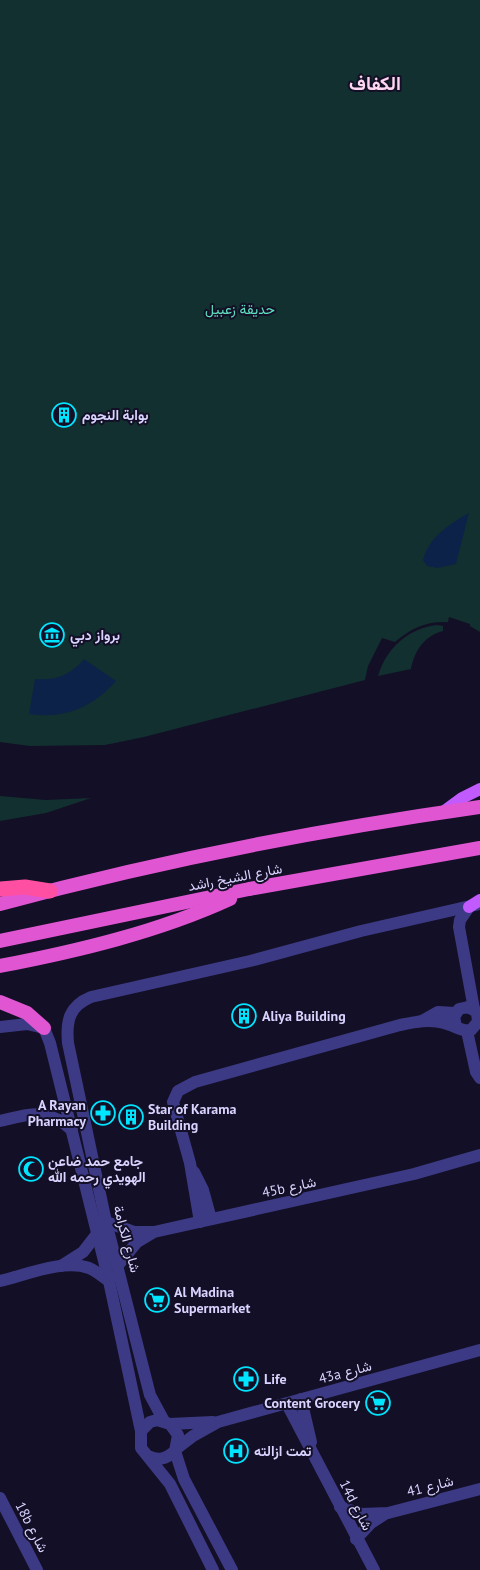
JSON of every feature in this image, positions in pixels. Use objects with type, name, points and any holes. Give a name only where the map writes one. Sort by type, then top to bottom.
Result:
[{"type":"highway","name":"شارع الشيخ راشد","points":[[0,904],[50,890],[274,841],[480,807]]},
{"type":"highway","name":"شارع الشيخ راشد","points":[[0,941],[249,890],[479,848]]},
{"type":"highway","points":[[0,889],[26,887],[50,890]]},
{"type":"highway","points":[[0,966],[88,946],[174,922],[249,890]]},
{"type":"highway","points":[[0,950],[38,934]]},
{"type":"highway","points":[[0,1002],[27,1013],[44,1028]]},
{"type":"main road","name":"شارع الشيخ راشد","points":[[442,812],[462,798],[480,789]]},
{"type":"main road","points":[[474,905],[480,900]]},
{"type":"street","name":"شارع الكرامة","points":[[167,1422],[150,1395],[119,1264],[106,1222],[68,1043],[68,1018],[77,1004],[91,997],[234,965],[361,930],[474,905]]},
{"type":"street","points":[[206,1220],[202,1190],[190,1164],[173,1102],[178,1091],[186,1086],[208,1079],[422,1020],[459,1023],[474,1028],[479,1025],[478,1015],[474,1009],[459,927],[460,920],[474,905]]},
{"type":"street","points":[[474,1009],[465,1006],[459,1023],[476,1072],[480,1078]]},
{"type":"street","points":[[0,1027],[27,1024],[44,1028]]},
{"type":"street","name":"شارع الكرامة","points":[[44,1028],[53,1052],[109,1281],[141,1431]]},
{"type":"street","points":[[0,1121],[41,1113],[58,1119],[72,1130]]},
{"type":"street","name":"45b شارع","points":[[106,1222],[134,1232],[154,1232],[431,1170],[480,1156]]},
{"type":"street","name":"45b شارع","points":[[431,1170],[480,1164]]},
{"type":"street","name":"45b شارع","points":[[119,1264],[137,1242],[154,1232]]},
{"type":"street","points":[[59,1267],[77,1257],[97,1234]]},
{"type":"street","points":[[0,1281],[59,1267],[82,1266],[90,1268],[109,1281]]},
{"type":"street","name":"43a شارع","points":[[167,1422],[218,1422],[480,1350]]},
{"type":"street","name":"14d شارع","points":[[302,1399],[313,1454]]},
{"type":"street","name":"14d شارع","points":[[287,1404],[356,1539],[374,1570]]},
{"type":"street","points":[[214,1570],[175,1491],[141,1448],[141,1431],[150,1422],[167,1422],[178,1435],[175,1450],[188,1488],[232,1570]]},
{"type":"street","name":"43a شارع","points":[[175,1450],[193,1436],[218,1422]]},
{"type":"street","points":[[148,1456],[159,1460],[170,1455],[175,1450]]},
{"type":"street","name":"شارع 41","points":[[340,1507],[362,1514],[388,1513],[480,1489]]},
{"type":"street","name":"18b شارع","points":[[0,1498],[37,1570]]},
{"type":"street","name":"شارع 41","points":[[356,1539],[371,1523],[388,1513]]},
{"type":"green space","name":"حديقة زعبيل","points":[[0,0],[480,0],[480,632],[470,626],[470,624],[449,617],[448,622],[419,626],[395,642],[382,638],[368,666],[365,680],[144,737],[105,745],[30,746],[0,742]]},
{"type":"green space","points":[[437,625],[443,626],[443,631],[431,636],[421,645],[411,669],[378,676],[387,657],[408,635],[417,630]]},
{"type":"green space","points":[[0,796],[46,800],[91,798],[46,813],[0,821]]},
{"type":"water","points":[[469,513],[456,564],[437,568],[427,566],[423,560],[435,538],[447,526]]},
{"type":"water","points":[[84,659],[116,681],[97,698],[77,710],[54,715],[29,714],[35,679],[49,679],[62,676],[74,669]]},
{"type":"place","name":"بوابة النجوم","points":[[64,415]]},
{"type":"place","name":"برواز دبي","points":[[52,635]]},
{"type":"place","name":"Aliya Building","points":[[244,1016]]},
{"type":"place","name":"A Rayan Pharmacy","points":[[103,1113]]},
{"type":"place","name":"Star of Karama Building","points":[[131,1117]]},
{"type":"place","name":"جامع حمد ضاعن الهويدي رحمه الله","points":[[31,1169]]},
{"type":"place","name":"Al Madina Supermarket","points":[[157,1300]]},
{"type":"place","name":"Life","points":[[246,1379]]},
{"type":"place","name":"Content Grocery","points":[[378,1403]]},
{"type":"place","name":"تمت ازالته","points":[[236,1451]]},
{"type":"district","name":"الكفاف","points":[[375,83]]}]
